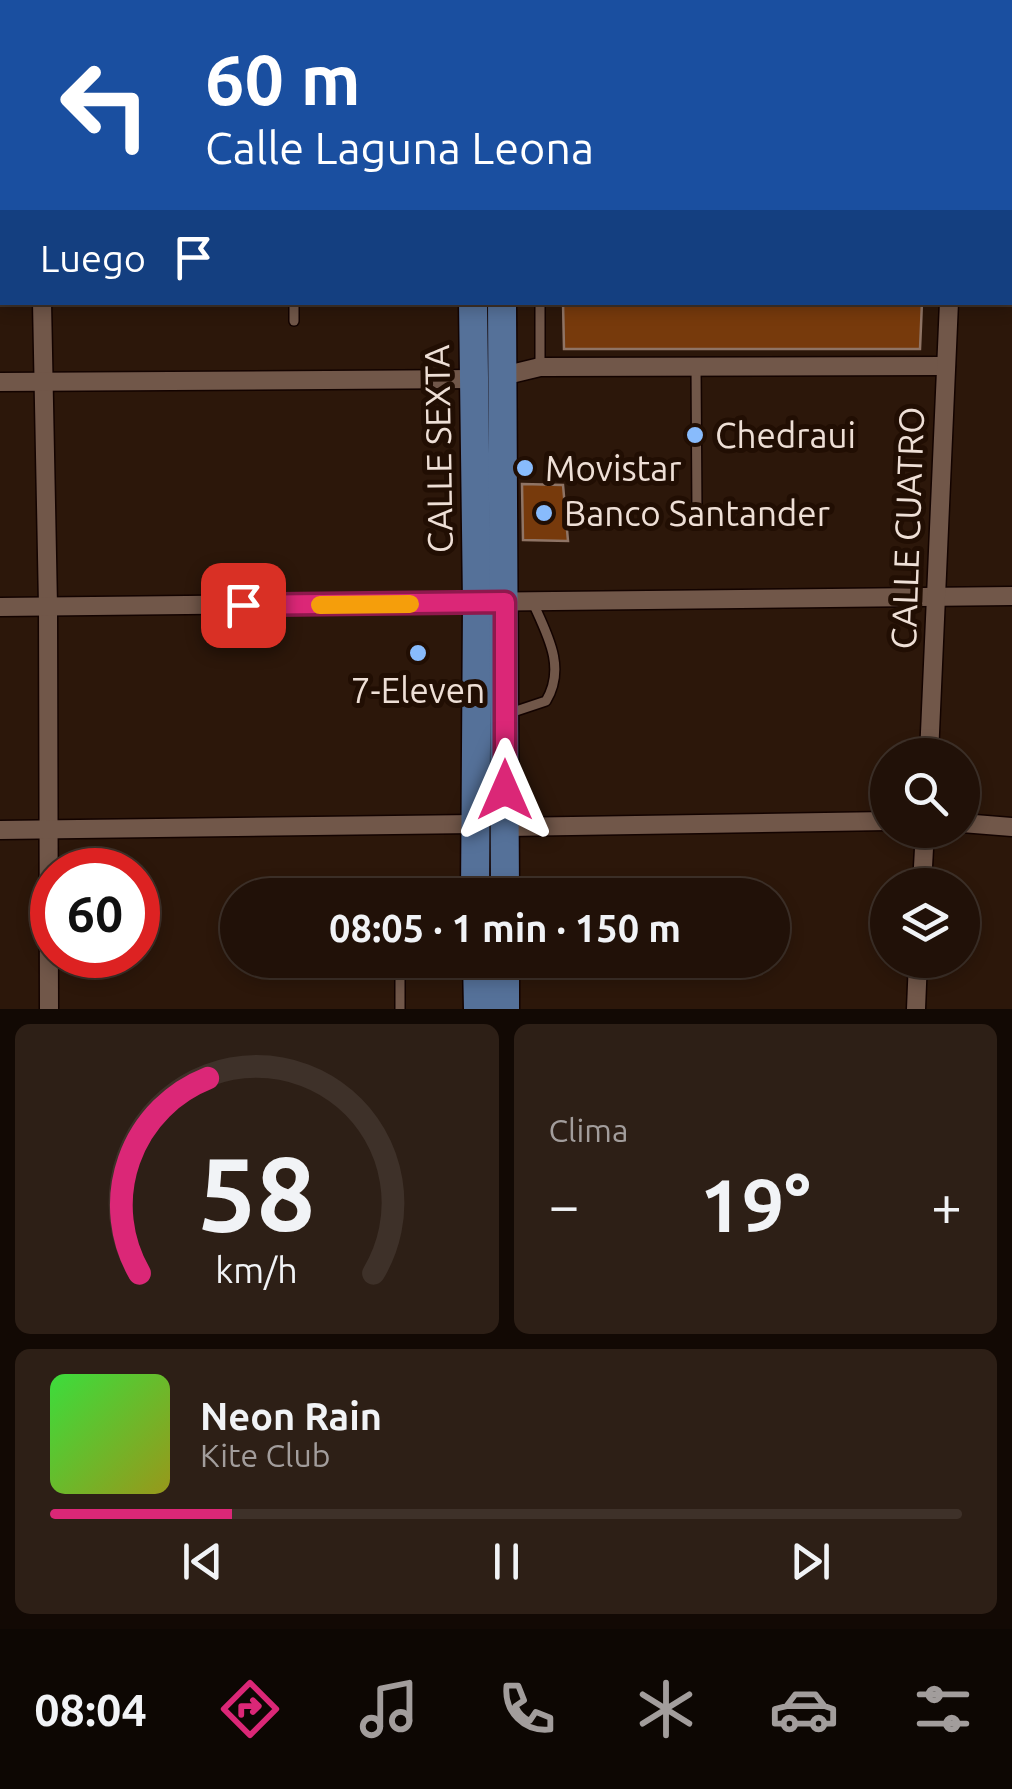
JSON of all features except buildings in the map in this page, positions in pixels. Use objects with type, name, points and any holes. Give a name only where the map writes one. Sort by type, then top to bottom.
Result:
[{"type":"main road","name":"CALLE SEXTA","points":[[474,305],[474,379],[505,603],[474,824],[476,878]]},
{"type":"main road","name":"CALLE SEXTA","points":[[502,305],[505,878]]},
{"type":"main road","points":[[477,978],[478,1009]]},
{"type":"main road","points":[[505,978],[505,1009]]},
{"type":"street","points":[[42,305],[48,606],[49,1009]]},
{"type":"street","name":"CALLE CUATRO","points":[[931,738],[949,305]]},
{"type":"street","points":[[503,376],[540,367],[946,366]]},
{"type":"street","points":[[0,382],[474,379]]},
{"type":"street","points":[[0,606],[505,603],[938,594],[1010,599]]},
{"type":"street","points":[[505,827],[870,821]]},
{"type":"street","points":[[0,830],[474,824]]},
{"type":"street","points":[[980,824],[1012,827]]},
{"type":"street","points":[[916,1009],[917,978]]},
{"type":"lane","points":[[294,305],[294,321]]},
{"type":"lane","points":[[540,305],[540,367]]},
{"type":"lane","points":[[696,366],[697,513]]},
{"type":"lane","points":[[505,603],[554,651],[556,685],[546,702],[505,715]]},
{"type":"lane","points":[[400,978],[400,1009]]},
{"type":"slow traffic","points":[[320,605],[410,604]]},
{"type":"place","name":"Chedraui","points":[[695,435]]},
{"type":"place","name":"Movistar","points":[[525,468]]},
{"type":"place","name":"Banco Santander","points":[[544,513]]},
{"type":"place","name":"7-Eleven","points":[[418,653]]},
{"type":"route","points":[[243,605],[505,602],[505,790]]}]
